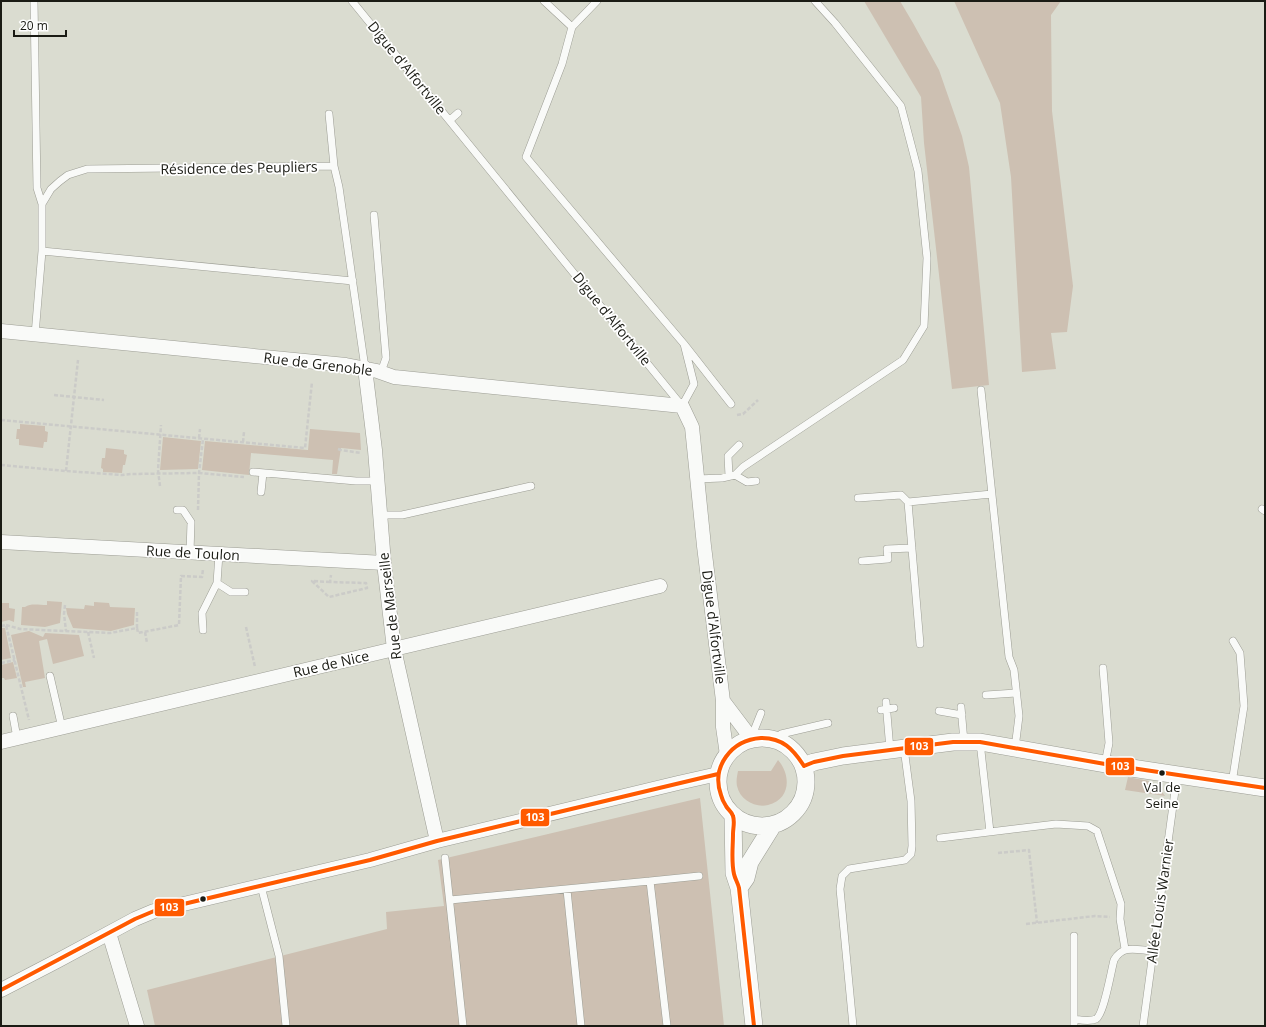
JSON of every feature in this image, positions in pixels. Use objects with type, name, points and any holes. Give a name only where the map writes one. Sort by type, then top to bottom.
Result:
[{"type":"street","name":"Rue de Grenoble","points":[[1,331],[338,364],[365,368],[394,377],[682,406]]},
{"type":"street","name":"Rue de Marseille","points":[[365,368],[375,450],[384,563],[394,649],[437,841]]},
{"type":"street","name":"Digue d'Alfortville","points":[[682,406],[692,427],[704,546],[723,701],[727,755]]},
{"type":"street","name":"Rue de Toulon","points":[[1,542],[384,563]]},
{"type":"street","name":"Rue de Nice","points":[[1,742],[660,586]]},
{"type":"street","name":"Digue d'Alfortville","points":[[723,701],[751,738]]},
{"type":"street","points":[[764,737],[777,740],[788,745],[798,754],[804,766],[807,778],[806,790],[802,802],[794,813],[784,820],[773,825],[751,825],[733,815],[723,803],[718,789],[718,774],[721,764],[734,748],[751,738],[764,737]]},
{"type":"street","points":[[804,766],[814,762],[843,756],[953,742],[972,742],[1177,776],[1265,788]]},
{"type":"street","points":[[1,990],[109,933],[154,912],[370,860],[437,841],[718,774]]},
{"type":"street","points":[[733,815],[734,872],[739,888],[754,1026]]},
{"type":"street","points":[[739,888],[746,878],[750,862],[773,825]]},
{"type":"street","points":[[109,933],[137,1026]]},
{"type":"lane","points":[[34,1],[37,188],[42,204],[42,252],[35,335]]},
{"type":"lane","name":"Digue d'Alfortville","points":[[352,1],[682,406]]},
{"type":"lane","points":[[544,1],[572,27]]},
{"type":"lane","points":[[597,1],[572,27],[562,64],[526,157],[684,344],[731,404]]},
{"type":"lane","points":[[732,476],[743,467],[903,360],[924,326],[927,258],[918,170],[901,106],[835,23],[815,1]]},
{"type":"lane","points":[[450,120],[458,113]]},
{"type":"lane","points":[[329,114],[334,166]]},
{"type":"lane","name":"Résidence des Peupliers","points":[[42,204],[51,189],[60,180],[68,175],[87,169],[334,166],[339,187],[365,368]]},
{"type":"lane","points":[[374,216],[386,358],[381,372]]},
{"type":"lane","points":[[42,252],[353,281]]},
{"type":"lane","points":[[682,406],[694,384],[684,344]]},
{"type":"lane","points":[[981,390],[1009,657],[1014,670],[1019,716],[1014,748]]},
{"type":"lane","points":[[732,476],[728,456],[739,445]]},
{"type":"lane","points":[[252,472],[363,482],[378,481]]},
{"type":"lane","points":[[261,492],[263,473]]},
{"type":"lane","points":[[697,479],[732,476],[747,482],[756,481]]},
{"type":"lane","points":[[380,516],[402,514],[531,486]]},
{"type":"lane","points":[[908,502],[992,494]]},
{"type":"lane","points":[[858,498],[901,495],[908,502],[920,644]]},
{"type":"lane","points":[[177,510],[183,510],[191,522],[190,552]]},
{"type":"lane","points":[[862,561],[888,559],[888,549],[912,548]]},
{"type":"lane","points":[[203,630],[202,613],[217,583],[219,554]]},
{"type":"lane","points":[[217,583],[231,592],[245,592]]},
{"type":"lane","points":[[1232,783],[1244,706],[1240,653],[1233,641]]},
{"type":"lane","points":[[1102,668],[1109,743],[1105,764]]},
{"type":"lane","points":[[50,676],[62,728]]},
{"type":"lane","points":[[986,695],[1016,693]]},
{"type":"lane","points":[[853,1026],[840,889],[842,876],[849,868],[905,860],[910,854],[912,846],[911,801],[884,707],[894,708]]},
{"type":"lane","points":[[962,707],[962,715],[972,742],[990,832]]},
{"type":"lane","points":[[939,711],[962,715]]},
{"type":"lane","points":[[751,738],[761,713]]},
{"type":"lane","points":[[13,716],[17,738]]},
{"type":"lane","points":[[777,740],[781,734],[828,723]]},
{"type":"lane","name":"Allée Louis Warnier","points":[[1143,1026],[1177,776]]},
{"type":"lane","points":[[940,838],[1056,824],[1088,826],[1097,831],[1121,904],[1120,919],[1125,949]]},
{"type":"lane","points":[[445,858],[463,1026]]},
{"type":"lane","points":[[450,900],[567,890],[699,876]]},
{"type":"lane","points":[[650,881],[667,1026]]},
{"type":"lane","points":[[261,886],[278,956],[286,1026]]},
{"type":"lane","points":[[567,890],[581,1026]]},
{"type":"lane","points":[[1074,936],[1074,1023],[1095,1020],[1100,1015],[1104,1006],[1114,960],[1117,954],[1125,949],[1153,951]]},
{"type":"path","points":[[66,471],[78,360]]},
{"type":"path","points":[[1,420],[306,448],[312,382]]},
{"type":"path","points":[[54,395],[104,400]]},
{"type":"path","points":[[743,414],[758,400]]},
{"type":"path","points":[[160,486],[158,474],[161,425]]},
{"type":"path","points":[[199,438],[200,429]]},
{"type":"path","points":[[243,442],[244,432]]},
{"type":"path","points":[[198,503],[203,439]]},
{"type":"path","points":[[1,465],[122,475],[200,473],[249,478],[252,472]]},
{"type":"path","points":[[137,610],[138,633],[179,625],[182,576],[202,577],[203,569]]},
{"type":"path","points":[[330,582],[331,577]]},
{"type":"path","points":[[312,581],[330,582],[366,584],[367,588],[329,597],[312,581]]},
{"type":"path","points":[[65,605],[64,614],[66,631]]},
{"type":"path","points":[[1,626],[6,625],[20,629],[110,633],[137,628]]},
{"type":"path","points":[[6,625],[25,704]]},
{"type":"path","points":[[246,627],[254,662]]},
{"type":"path","points":[[88,632],[94,658]]},
{"type":"path","points":[[145,632],[147,643]]},
{"type":"path","points":[[1,663],[15,660]]},
{"type":"path","points":[[998,853],[1029,850],[1037,923]]},
{"type":"path","points":[[1026,924],[1095,916],[1120,919]]},
{"type":"shaded area","points":[[864,1],[900,1],[939,70],[962,136],[969,167],[989,385],[952,389],[924,143],[921,97]]},
{"type":"shaded area","points":[[954,1],[1061,1],[1051,15],[1052,111],[1073,286],[1067,332],[1051,333],[1056,369],[1022,372],[1011,177],[1000,103]]},
{"type":"shaded area","points":[[20,424],[45,426],[45,431],[48,432],[47,442],[44,442],[43,448],[19,445],[19,439],[16,439],[17,429],[20,429]]},
{"type":"shaded area","points":[[310,429],[360,433],[361,450],[341,448],[337,474],[332,474],[333,460],[251,453],[249,475],[202,470],[205,441],[308,450]]},
{"type":"shaded area","points":[[163,437],[201,441],[198,469],[160,470]]},
{"type":"shaded area","points":[[106,448],[124,450],[124,454],[127,455],[122,473],[103,472],[103,469],[101,468],[102,458],[105,458]]},
{"type":"shaded area","points":[[47,601],[62,602],[60,623],[45,627],[21,625],[22,607],[47,605]]},
{"type":"shaded area","points":[[94,602],[109,603],[110,607],[135,608],[134,625],[111,631],[73,628],[66,608],[84,609],[85,605],[94,606]]},
{"type":"shaded area","points":[[1,603],[9,603],[9,608],[15,609],[14,622],[9,620],[1,622]]},
{"type":"shaded area","points":[[1,628],[5,628],[11,658],[1,660]]},
{"type":"shaded area","points":[[29,631],[43,637],[45,633],[79,635],[84,656],[53,664],[47,639],[39,641],[45,678],[25,682],[26,687],[23,687],[11,635]]},
{"type":"shaded area","points":[[13,662],[17,678],[5,680],[4,678],[1,678],[1,665]]},
{"type":"shaded area","points":[[778,760],[787,779],[785,792],[781,798],[776,802],[763,806],[753,804],[745,799],[741,795],[737,786],[738,771],[771,771]]},
{"type":"shaded area","points":[[1128,777],[1153,783],[1165,796],[1125,790]]},
{"type":"shaded area","points":[[700,798],[724,1026],[155,1026],[147,990],[387,929],[386,912],[444,906],[438,860]]},
{"type":"transit line","name":"103","points":[[754,1026],[739,888],[734,876],[732,854],[734,818],[722,798],[719,785],[719,775],[721,765],[733,750],[750,740],[761,738],[781,742],[796,754],[804,766]]},
{"type":"transit line","name":"103","points":[[804,766],[814,762],[843,756],[953,742],[980,742],[1105,764],[1265,788]]},
{"type":"transit line","name":"103","points":[[1,990],[135,919],[154,911],[370,860],[437,841],[718,774]]},
{"type":"place","name":"Val de Seine","points":[[1162,773]]}]
